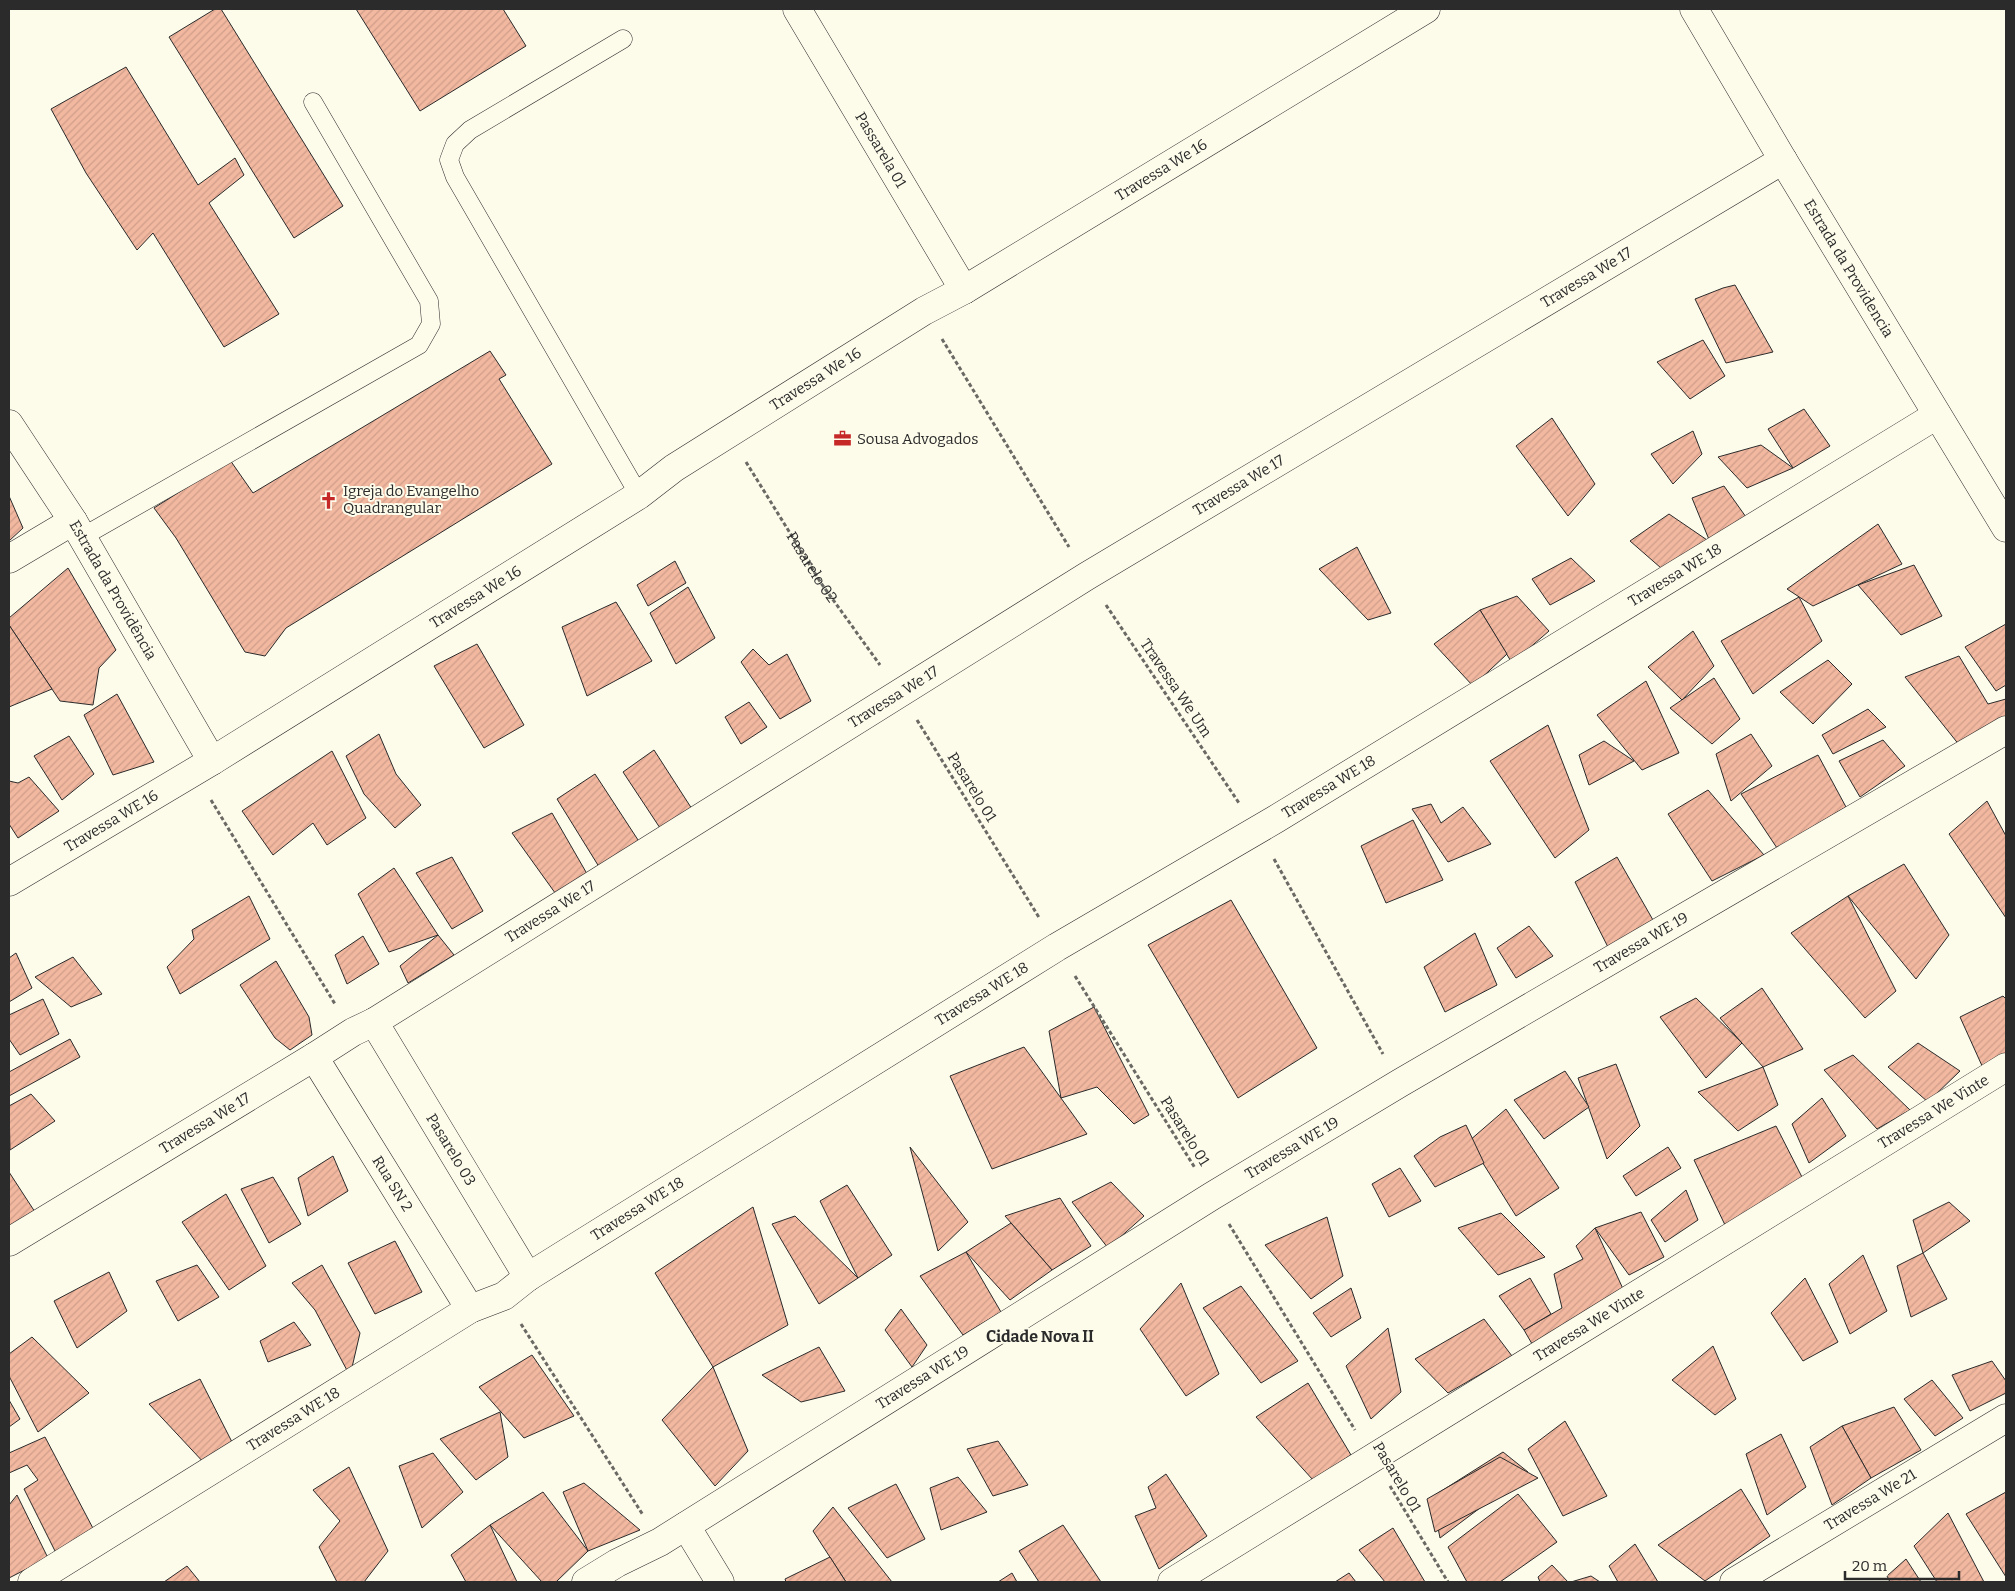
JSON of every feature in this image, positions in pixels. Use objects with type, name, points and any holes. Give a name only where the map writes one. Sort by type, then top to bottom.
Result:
[{"type":"street","name":"Passarela 01","points":[[797,9],[964,290]]},
{"type":"street","name":"Travessa We 16","points":[[203,766],[639,495],[674,468],[924,311],[964,290],[1426,9]]},
{"type":"street","name":"Estrada da Providencia","points":[[1696,10],[1783,160],[2006,528]]},
{"type":"street","name":"Travessa We 17","points":[[9,1242],[363,1027],[901,694],[1087,576],[1783,160]]},
{"type":"street","name":"Travessa WE 18","points":[[32,1582],[470,1309],[504,1296],[528,1277],[1057,947],[1258,830],[1937,415]]},
{"type":"street","name":"Estrada da Providência","points":[[9,424],[78,529],[203,766]]},
{"type":"street","points":[[9,559],[78,529]]},
{"type":"street","name":"Travessa WE 19","points":[[586,1582],[623,1573],[660,1542],[1212,1196],[1400,1083],[2006,730]]},
{"type":"street","name":"Travessa WE 16","points":[[9,882],[203,766]]},
{"type":"street","name":"Pasarelo 03","points":[[363,1027],[528,1277]]},
{"type":"street","name":"Rua SN 2","points":[[314,1057],[470,1309]]},
{"type":"street","name":"Travessa We Vinte","points":[[1172,1582],[2006,1067]]},
{"type":"street","name":"Travessa We 21","points":[[1734,1582],[2006,1418]]},
{"type":"street","points":[[686,1526],[720,1582]]},
{"type":"lane","points":[[623,39],[470,130],[455,144],[449,160],[455,176],[639,495]]},
{"type":"lane","points":[[78,529],[419,345],[431,324],[429,301],[313,102]]},
{"type":"path","name":"Travessa We Um","points":[[924,311],[1087,576],[1258,830],[1400,1083]]},
{"type":"path","name":"Pasarelo 02","points":[[732,433],[747,464],[821,583],[901,694]]},
{"type":"path","name":"Pasarelo 01","points":[[901,694],[1212,1196],[1448,1582]]},
{"type":"path","points":[[203,766],[363,1027]]},
{"type":"path","points":[[504,1296],[660,1542]]},
{"type":"building","points":[[215,9],[221,9],[343,206],[294,238],[169,37]]},
{"type":"building","points":[[356,9],[503,9],[526,46],[420,111]]},
{"type":"building","points":[[126,67],[198,185],[235,158],[244,175],[209,203],[279,314],[224,347],[153,233],[137,250],[86,173],[51,109]]},
{"type":"building","points":[[1735,285],[1773,352],[1726,363],[1695,299]]},
{"type":"building","points":[[1703,340],[1725,376],[1690,399],[1657,362]]},
{"type":"building","name":"Igreja do Evangelho Quadrangular","points":[[490,351],[506,375],[499,379],[552,464],[286,628],[265,656],[245,652],[176,538],[154,508],[230,460],[253,493]]},
{"type":"building","points":[[1804,409],[1830,446],[1793,468],[1768,429]]},
{"type":"building","points":[[1552,418],[1595,484],[1568,516],[1516,446]]},
{"type":"building","points":[[1693,431],[1702,454],[1673,484],[1651,454]]},
{"type":"building","points":[[1761,445],[1793,468],[1747,488],[1718,457]]},
{"type":"building","points":[[1724,486],[1746,517],[1710,542],[1692,498]]},
{"type":"building","points":[[9,496],[23,528],[9,541]]},
{"type":"building","points":[[1669,514],[1710,542],[1661,568],[1630,541]]},
{"type":"building","points":[[1878,524],[1902,564],[1813,606],[1787,589]]},
{"type":"building","points":[[1357,547],[1391,613],[1368,620],[1319,569]]},
{"type":"building","points":[[1571,558],[1595,581],[1550,605],[1532,579]]},
{"type":"building","points":[[675,561],[686,583],[648,606],[637,585]]},
{"type":"building","points":[[1914,565],[1942,616],[1901,635],[1858,585]]},
{"type":"building","points":[[68,568],[116,650],[99,668],[93,705],[60,701],[9,625],[9,618]]},
{"type":"building","points":[[688,587],[715,638],[676,664],[650,613]]},
{"type":"building","points":[[1517,596],[1549,631],[1512,663],[1480,610]]},
{"type":"building","points":[[1799,597],[1822,641],[1753,694],[1721,641]]},
{"type":"building","points":[[616,602],[652,661],[587,696],[562,627]]},
{"type":"building","points":[[1480,610],[1507,654],[1473,686],[1434,644]]},
{"type":"building","points":[[2006,624],[2006,685],[1996,691],[1965,647]]},
{"type":"building","points":[[9,625],[52,689],[9,707]]},
{"type":"building","points":[[1693,631],[1714,666],[1682,700],[1648,667]]},
{"type":"building","points":[[477,644],[524,725],[484,748],[434,666]]},
{"type":"building","points":[[753,649],[769,665],[787,654],[811,701],[780,719],[741,662]]},
{"type":"building","points":[[1959,656],[1988,704],[2006,699],[2006,717],[1960,746],[1905,677]]},
{"type":"building","points":[[1828,660],[1852,684],[1813,724],[1780,692]]},
{"type":"building","points":[[1714,678],[1740,719],[1712,744],[1670,708]]},
{"type":"building","points":[[1646,681],[1679,753],[1642,770],[1597,715]]},
{"type":"building","points":[[117,694],[154,762],[113,775],[84,715]]},
{"type":"building","points":[[749,702],[767,727],[741,744],[725,717]]},
{"type":"building","points":[[1868,709],[1886,727],[1833,754],[1822,735]]},
{"type":"building","points":[[1548,725],[1589,830],[1555,858],[1490,761]]},
{"type":"building","points":[[379,734],[396,774],[421,805],[395,828],[364,794],[346,756]]},
{"type":"building","points":[[1751,734],[1772,766],[1731,801],[1716,754]]},
{"type":"building","points":[[69,736],[94,774],[62,800],[34,756]]},
{"type":"building","points":[[1883,740],[1905,766],[1860,797],[1839,761]]},
{"type":"building","points":[[1604,741],[1634,761],[1589,785],[1579,755]]},
{"type":"building","points":[[654,750],[692,809],[662,831],[623,772]]},
{"type":"building","points":[[332,751],[366,818],[327,845],[313,823],[273,855],[242,811]]},
{"type":"building","points":[[1818,755],[1846,807],[1777,848],[1741,794]]},
{"type":"building","points":[[595,774],[640,843],[601,870],[557,799]]},
{"type":"building","points":[[29,777],[59,811],[18,838],[9,824],[9,781],[18,783]]},
{"type":"building","points":[[1708,790],[1764,855],[1712,881],[1668,814]]},
{"type":"building","points":[[1987,801],[2006,836],[2006,918],[1949,834]]},
{"type":"building","points":[[1431,804],[1441,823],[1463,807],[1491,844],[1448,862],[1412,809]]},
{"type":"building","points":[[552,813],[590,879],[558,897],[512,833]]},
{"type":"building","points":[[1413,820],[1443,880],[1386,903],[1361,846]]},
{"type":"building","points":[[452,857],[483,911],[452,929],[416,873]]},
{"type":"building","points":[[1617,857],[1653,920],[1613,957],[1575,882]]},
{"type":"building","points":[[1904,864],[1949,935],[1916,979],[1848,896]]},
{"type":"building","points":[[394,868],[438,935],[389,952],[358,894]]},
{"type":"building","points":[[249,896],[270,939],[180,994],[167,967],[194,939],[192,930]]},
{"type":"building","points":[[1848,896],[1896,991],[1865,1018],[1791,933]]},
{"type":"building","points":[[1231,900],[1317,1048],[1238,1098],[1148,945]]},
{"type":"building","points":[[1529,926],[1553,956],[1516,978],[1497,948]]},
{"type":"building","points":[[1475,933],[1497,985],[1445,1012],[1424,967]]},
{"type":"building","points":[[438,935],[454,955],[408,983],[400,966]]},
{"type":"building","points":[[363,936],[379,964],[347,984],[335,955]]},
{"type":"building","points":[[16,953],[32,988],[9,1002],[9,958]]},
{"type":"building","points":[[73,957],[102,994],[71,1007],[35,977]]},
{"type":"building","points":[[276,961],[309,1017],[312,1035],[290,1050],[275,1038],[240,985]]},
{"type":"building","points":[[1762,988],[1803,1049],[1763,1067],[1720,1018]]},
{"type":"building","points":[[2003,996],[2006,999],[2006,1053],[1983,1068],[1960,1017]]},
{"type":"building","points":[[1696,998],[1742,1043],[1706,1078],[1660,1017]]},
{"type":"building","points":[[43,999],[59,1034],[20,1055],[9,1039],[9,1015]]},
{"type":"building","points":[[1094,1007],[1149,1115],[1134,1124],[1097,1087],[1061,1098],[1049,1031]]},
{"type":"building","points":[[70,1039],[80,1057],[9,1096],[9,1072]]},
{"type":"building","points":[[1918,1043],[1960,1071],[1928,1102],[1888,1067]]},
{"type":"building","points":[[1024,1047],[1087,1134],[992,1169],[950,1076]]},
{"type":"building","points":[[1853,1055],[1910,1110],[1877,1129],[1824,1070]]},
{"type":"building","points":[[1616,1064],[1640,1126],[1607,1159],[1578,1078]]},
{"type":"building","points":[[1763,1067],[1778,1105],[1738,1131],[1698,1092]]},
{"type":"building","points":[[1565,1071],[1589,1107],[1544,1139],[1514,1100]]},
{"type":"building","points":[[31,1094],[55,1121],[10,1150],[9,1106]]},
{"type":"building","points":[[1822,1098],[1846,1136],[1809,1163],[1792,1124]]},
{"type":"building","points":[[1506,1109],[1559,1188],[1516,1216],[1469,1141]]},
{"type":"building","points":[[1466,1125],[1484,1163],[1435,1187],[1414,1156],[1440,1137]]},
{"type":"building","points":[[1776,1126],[1803,1179],[1725,1225],[1694,1160]]},
{"type":"building","points":[[910,1147],[968,1222],[938,1251]]},
{"type":"building","points":[[1668,1147],[1681,1168],[1636,1196],[1623,1176]]},
{"type":"building","points":[[333,1156],[348,1191],[308,1216],[298,1178]]},
{"type":"building","points":[[1400,1168],[1421,1201],[1389,1217],[1372,1184]]},
{"type":"building","points":[[9,1172],[35,1212],[9,1230]]},
{"type":"building","points":[[273,1177],[301,1224],[269,1243],[241,1189]]},
{"type":"building","points":[[1111,1182],[1144,1216],[1108,1248],[1072,1202]]},
{"type":"building","points":[[847,1185],[892,1255],[858,1278],[820,1201]]},
{"type":"building","points":[[1686,1190],[1698,1220],[1665,1242],[1651,1220]]},
{"type":"building","points":[[226,1194],[266,1266],[229,1290],[182,1222]]},
{"type":"building","points":[[1060,1198],[1091,1246],[1052,1270],[1005,1216]]},
{"type":"building","points":[[1949,1202],[1970,1221],[1923,1253],[1913,1220]]},
{"type":"building","points":[[753,1207],[788,1325],[713,1367],[655,1273]]},
{"type":"building","points":[[1641,1212],[1664,1257],[1629,1275],[1595,1228]]},
{"type":"building","points":[[1501,1213],[1545,1257],[1498,1275],[1458,1228]]},
{"type":"building","points":[[795,1216],[858,1278],[819,1304],[772,1224]]},
{"type":"building","points":[[1327,1217],[1343,1276],[1311,1299],[1265,1245]]},
{"type":"building","points":[[1011,1223],[1052,1270],[1010,1300],[966,1252]]},
{"type":"building","points":[[1595,1228],[1624,1291],[1539,1356],[1524,1330],[1562,1308],[1554,1274],[1583,1259],[1576,1246]]},
{"type":"building","points":[[395,1241],[422,1292],[375,1314],[348,1263]]},
{"type":"building","points":[[966,1252],[1001,1312],[963,1335],[920,1276]]},
{"type":"building","points":[[1923,1253],[1947,1299],[1911,1317],[1897,1266]]},
{"type":"building","points":[[1863,1255],[1887,1311],[1850,1334],[1829,1284]]},
{"type":"building","points":[[197,1265],[219,1297],[178,1321],[156,1281]]},
{"type":"building","points":[[322,1265],[360,1333],[350,1376],[315,1310],[292,1283]]},
{"type":"building","points":[[109,1272],[127,1311],[77,1348],[54,1301]]},
{"type":"building","points":[[1530,1278],[1551,1314],[1524,1330],[1499,1296]]},
{"type":"building","points":[[1805,1278],[1838,1342],[1803,1361],[1771,1313]]},
{"type":"building","points":[[1181,1283],[1219,1374],[1186,1396],[1140,1329]]},
{"type":"building","points":[[1241,1286],[1298,1361],[1261,1383],[1203,1308]]},
{"type":"building","points":[[1351,1288],[1361,1318],[1331,1337],[1313,1313]]},
{"type":"building","points":[[901,1309],[927,1345],[912,1367],[885,1330]]},
{"type":"building","points":[[1484,1319],[1512,1356],[1448,1393],[1415,1359]]},
{"type":"building","points":[[294,1322],[311,1345],[268,1362],[260,1341]]},
{"type":"building","points":[[1388,1328],[1401,1392],[1371,1419],[1346,1366]]},
{"type":"building","points":[[32,1337],[89,1393],[38,1432],[9,1376],[9,1354]]},
{"type":"building","points":[[1713,1346],[1736,1399],[1715,1415],[1672,1380]]},
{"type":"building","points":[[819,1347],[845,1391],[801,1402],[762,1375]]},
{"type":"building","points":[[532,1355],[574,1416],[524,1438],[479,1387]]},
{"type":"building","points":[[1992,1361],[2006,1381],[2006,1393],[1970,1411],[1952,1375]]},
{"type":"building","points":[[713,1367],[748,1451],[715,1486],[662,1420]]},
{"type":"building","points":[[200,1379],[233,1444],[206,1465],[149,1404]]},
{"type":"building","points":[[1932,1380],[1963,1418],[1935,1436],[1904,1399]]},
{"type":"building","points":[[1308,1383],[1351,1455],[1313,1480],[1256,1417]]},
{"type":"building","points":[[9,1400],[20,1419],[9,1427]]},
{"type":"building","points":[[1894,1407],[1921,1450],[1871,1478],[1842,1426]]},
{"type":"building","points":[[500,1412],[508,1457],[476,1480],[440,1439]]},
{"type":"building","points":[[1565,1421],[1607,1496],[1563,1516],[1528,1449]]},
{"type":"building","points":[[1842,1426],[1871,1478],[1832,1505],[1810,1447]]},
{"type":"building","points":[[1781,1434],[1806,1487],[1767,1515],[1746,1454]]},
{"type":"building","points":[[45,1437],[96,1534],[59,1559],[24,1489],[38,1480],[27,1465],[9,1473],[9,1453]]},
{"type":"building","points":[[998,1441],[1028,1485],[993,1496],[967,1449]]},
{"type":"building","points":[[1503,1452],[1528,1472],[1440,1538],[1432,1497]]},
{"type":"building","points":[[433,1453],[463,1492],[422,1528],[399,1466]]},
{"type":"building","points":[[1500,1457],[1538,1478],[1435,1532],[1427,1499]]},
{"type":"building","points":[[349,1467],[388,1551],[364,1582],[337,1582],[319,1547],[340,1521],[313,1490]]},
{"type":"building","points":[[1166,1474],[1207,1536],[1159,1569],[1135,1516],[1156,1508],[1148,1487]]},
{"type":"building","points":[[958,1477],[987,1512],[941,1530],[930,1488]]},
{"type":"building","points":[[584,1483],[640,1530],[588,1551],[563,1492]]},
{"type":"building","points":[[896,1484],[925,1539],[887,1558],[848,1508]]},
{"type":"building","points":[[1741,1489],[1770,1536],[1705,1581],[1658,1545]]},
{"type":"building","points":[[543,1492],[588,1551],[556,1582],[542,1582],[490,1525]]},
{"type":"building","points":[[2006,1492],[2006,1577],[1966,1514]]},
{"type":"building","points":[[1518,1494],[1557,1542],[1500,1582],[1467,1582],[1448,1547]]},
{"type":"building","points":[[17,1495],[48,1558],[9,1578],[9,1505]]},
{"type":"building","points":[[833,1507],[892,1582],[846,1582],[813,1531]]},
{"type":"building","points":[[1948,1513],[1984,1582],[1937,1582],[1914,1546]]},
{"type":"building","points":[[490,1525],[517,1582],[466,1582],[451,1555]]},
{"type":"building","points":[[1063,1525],[1101,1582],[1039,1582],[1019,1551]]},
{"type":"building","points":[[1393,1528],[1425,1582],[1385,1582],[1359,1550]]},
{"type":"building","points":[[1635,1544],[1658,1582],[1618,1582],[1609,1566]]},
{"type":"building","points":[[830,1557],[846,1582],[786,1582],[785,1579]]},
{"type":"building","points":[[1906,1559],[1921,1582],[1890,1582],[1887,1576]]},
{"type":"building","points":[[1552,1565],[1568,1582],[1540,1582],[1538,1577]]},
{"type":"building","points":[[187,1566],[200,1582],[164,1582]]},
{"type":"building","points":[[1012,1573],[1017,1582],[998,1582]]},
{"type":"building","points":[[1349,1573],[1356,1582],[1335,1582]]},
{"type":"building","points":[[1591,1576],[1600,1582],[1571,1582]]},
{"type":"place","name":"Sousa Advogados","points":[[843,439]]},
{"type":"place","name":"Igreja do Evangelho Quadrangular","points":[[329,500]]},
{"type":"district","name":"Cidade Nova II","points":[[1040,1336]]}]
